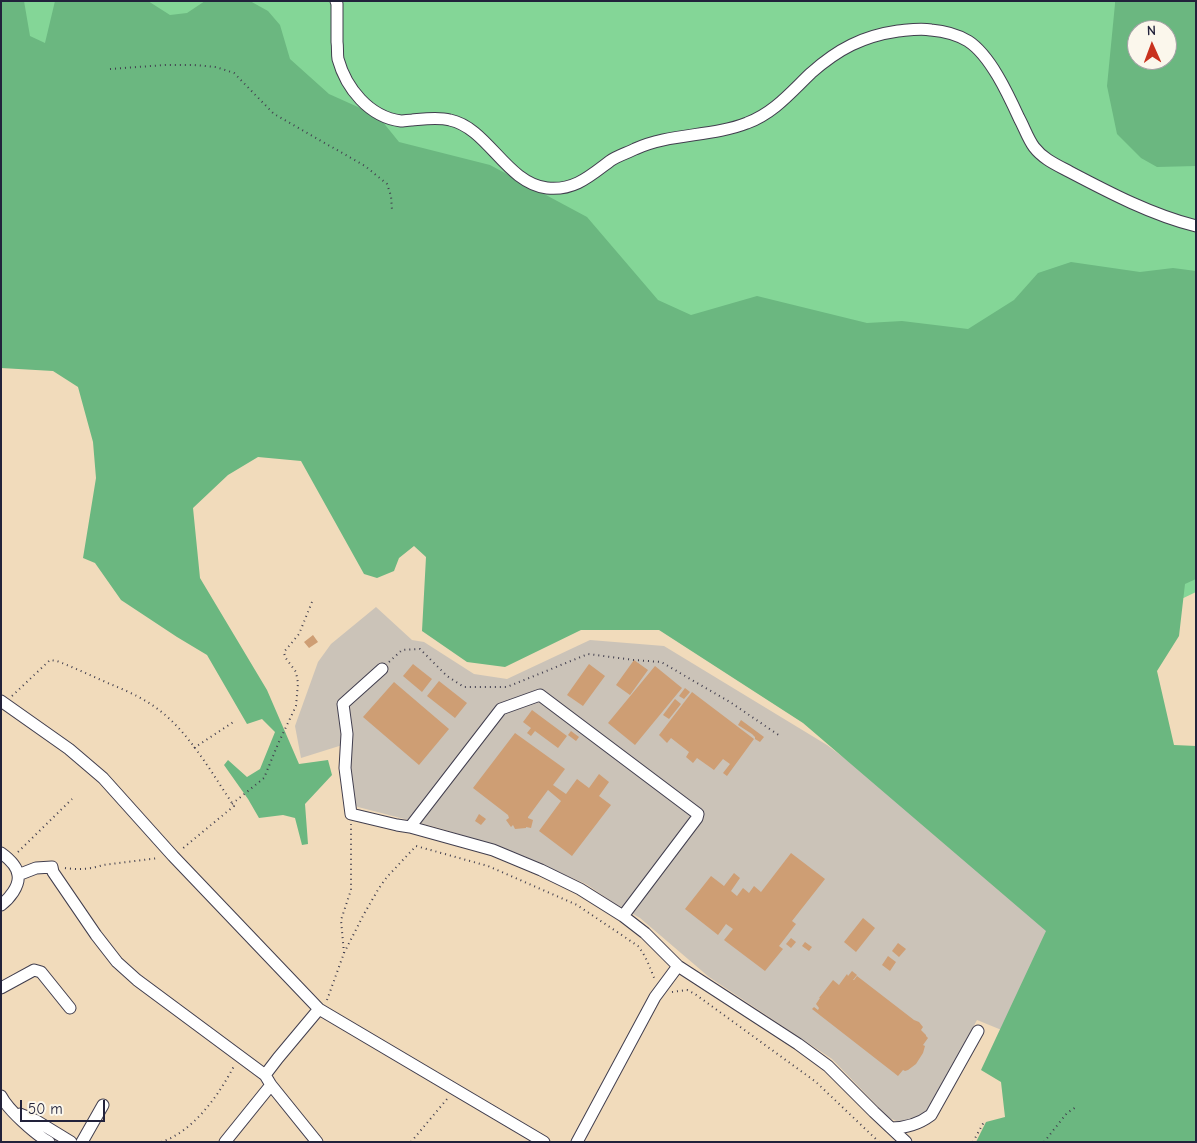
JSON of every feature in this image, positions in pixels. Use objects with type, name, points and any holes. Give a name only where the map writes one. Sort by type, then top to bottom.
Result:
[{"type":"street","points":[[336,1],[338,58],[349,84],[364,104],[380,115],[401,121],[450,120],[471,128],[522,177],[533,184],[546,188],[566,188],[575,185],[596,173],[612,159],[640,146],[746,124],[764,115],[783,101],[830,58],[859,40],[877,34],[915,29],[933,30],[967,41],[983,54],[1009,96],[1034,147],[1046,159],[1133,203],[1196,226]]},
{"type":"street","points":[[382,669],[343,704],[346,734],[345,768],[351,814],[410,827],[493,850],[580,889],[624,916],[645,933],[678,966],[828,1066],[906,1142]]},
{"type":"street","points":[[410,827],[501,710],[540,695],[698,814],[697,818],[624,916]]},
{"type":"street","points":[[3,702],[69,749],[103,778],[319,1009],[544,1142]]},
{"type":"street","points":[[1,905],[6,902],[18,882],[18,875],[6,857]]},
{"type":"street","points":[[18,875],[36,868],[52,867],[53,872],[96,935],[117,962],[137,980],[239,1055],[268,1080],[317,1142]]},
{"type":"street","points":[[577,1142],[656,997],[678,966]]},
{"type":"street","points":[[1,988],[34,970],[42,972],[70,1008]]},
{"type":"street","points":[[225,1142],[268,1080],[278,1058],[319,1009]]},
{"type":"street","points":[[891,1128],[911,1126],[931,1115],[978,1031]]},
{"type":"street","points":[[3,1101],[49,1142]]},
{"type":"street","points":[[82,1142],[103,1105]]},
{"type":"street","points":[[16,1114],[21,1114],[35,1120],[71,1142]]},
{"type":"path","points":[[110,69],[194,64],[234,73],[274,114],[366,166],[387,184],[392,196],[392,210]]},
{"type":"path","points":[[232,804],[264,778],[296,706],[298,683],[296,672],[285,657],[284,652],[299,634],[312,602]]},
{"type":"path","points":[[382,669],[402,650],[420,649],[447,676],[464,687],[507,687],[588,654],[661,662],[730,702],[780,736]]},
{"type":"path","points":[[3,702],[50,660],[57,661],[122,689],[154,706],[176,725],[234,806],[174,856],[77,870],[52,867]]},
{"type":"path","points":[[194,748],[235,721]]},
{"type":"path","points":[[6,857],[72,799]]},
{"type":"path","points":[[344,953],[341,920],[351,890],[351,814]]},
{"type":"path","points":[[319,1009],[326,1003],[344,953],[379,888],[416,846],[488,866],[576,905],[638,946],[650,967],[658,989],[656,997]]},
{"type":"path","points":[[656,997],[687,990],[695,994],[816,1082],[879,1142]]},
{"type":"path","points":[[161,1142],[175,1136],[199,1116],[226,1080],[239,1055]]},
{"type":"path","points":[[411,1142],[454,1089]]},
{"type":"path","points":[[1044,1142],[1067,1113],[1076,1107]]},
{"type":"path","points":[[973,1142],[985,1120]]},
{"type":"shaded area","points":[[376,607],[412,640],[424,642],[474,674],[507,679],[590,640],[664,646],[827,745],[1061,922],[1009,1033],[977,1020],[925,1113],[916,1119],[899,1122],[889,1118],[832,1059],[709,977],[640,918],[586,884],[501,847],[355,805],[351,769],[352,742],[301,758],[295,726],[318,662],[331,644]]},
{"type":"green space","points":[[1,1],[1196,1],[1196,592],[1148,615],[102,246]]},
{"type":"green space","points":[[1,1],[24,1],[30,36],[45,43],[55,1],[148,1],[170,15],[187,13],[205,1],[250,1],[268,11],[280,25],[290,59],[329,94],[378,116],[399,142],[490,165],[587,217],[658,300],[691,315],[757,296],[867,323],[902,321],[968,329],[1014,300],[1038,273],[1071,262],[1140,272],[1173,268],[1196,271],[1196,579],[1185,584],[1179,636],[1157,671],[1174,745],[1196,746],[1196,1142],[976,1142],[986,1122],[1005,1117],[1001,1082],[981,1070],[1046,931],[803,723],[659,630],[581,630],[505,667],[467,662],[422,631],[426,557],[414,546],[399,558],[394,571],[377,578],[364,574],[301,461],[258,457],[228,475],[193,508],[200,578],[267,690],[299,764],[328,760],[332,775],[305,804],[308,844],[302,845],[295,818],[283,815],[259,818],[224,765],[228,760],[247,777],[260,769],[275,732],[262,719],[247,724],[207,655],[121,600],[95,563],[83,558],[96,478],[93,442],[78,387],[53,371],[1,368]]},
{"type":"green space","points":[[1115,1],[1196,1],[1196,166],[1157,167],[1141,158],[1117,134],[1107,86]]},
{"type":"building","points":[[313,635],[318,642],[309,648],[304,642]]},
{"type":"building","points":[[634,660],[648,670],[630,695],[616,685]]},
{"type":"building","points":[[413,664],[432,679],[422,692],[403,676]]},
{"type":"building","points":[[589,664],[605,676],[583,706],[567,695]]},
{"type":"building","points":[[655,666],[682,688],[635,745],[608,723]]},
{"type":"building","points":[[439,681],[467,703],[455,718],[427,696]]},
{"type":"building","points":[[394,682],[449,729],[419,765],[363,717]]},
{"type":"building","points":[[685,688],[690,692],[684,699],[679,696]]},
{"type":"building","points":[[692,692],[754,739],[727,776],[723,773],[730,764],[723,759],[714,770],[697,758],[693,763],[686,757],[689,752],[671,738],[667,743],[659,735]]},
{"type":"building","points":[[675,699],[681,704],[669,719],[663,715]]},
{"type":"building","points":[[532,710],[567,736],[558,748],[535,731],[531,736],[527,733],[531,728],[523,722]]},
{"type":"building","points":[[741,720],[764,737],[760,742],[738,725]]},
{"type":"building","points":[[571,731],[579,737],[576,741],[568,735]]},
{"type":"building","points":[[515,733],[565,769],[553,785],[566,794],[577,779],[589,788],[599,774],[609,782],[599,796],[611,805],[572,856],[539,831],[561,801],[548,790],[528,817],[533,820],[531,828],[515,829],[506,820],[509,818],[508,815],[473,788]]},
{"type":"building","points":[[479,814],[486,819],[481,825],[475,821]]},
{"type":"building","points":[[791,853],[825,879],[792,921],[796,924],[779,946],[783,949],[765,971],[724,940],[733,929],[726,924],[718,935],[685,909],[711,876],[724,886],[734,873],[740,878],[731,891],[737,896],[743,888],[749,893],[754,886],[761,892]]},
{"type":"building","points":[[863,918],[875,928],[856,952],[844,942]]},
{"type":"building","points":[[791,938],[796,942],[791,948],[786,944]]},
{"type":"building","points":[[805,942],[812,947],[809,951],[802,946]]},
{"type":"building","points":[[898,943],[906,949],[899,957],[892,951]]},
{"type":"building","points":[[888,956],[896,962],[890,971],[882,965]]},
{"type":"building","points":[[852,971],[857,975],[853,980],[857,976],[919,1022],[923,1027],[921,1030],[928,1038],[923,1045],[925,1046],[923,1053],[916,1064],[908,1070],[903,1070],[898,1076],[812,1009],[814,1007],[818,1010],[819,1008],[816,1004],[819,998],[833,980],[839,985],[847,974],[848,976]]}]
